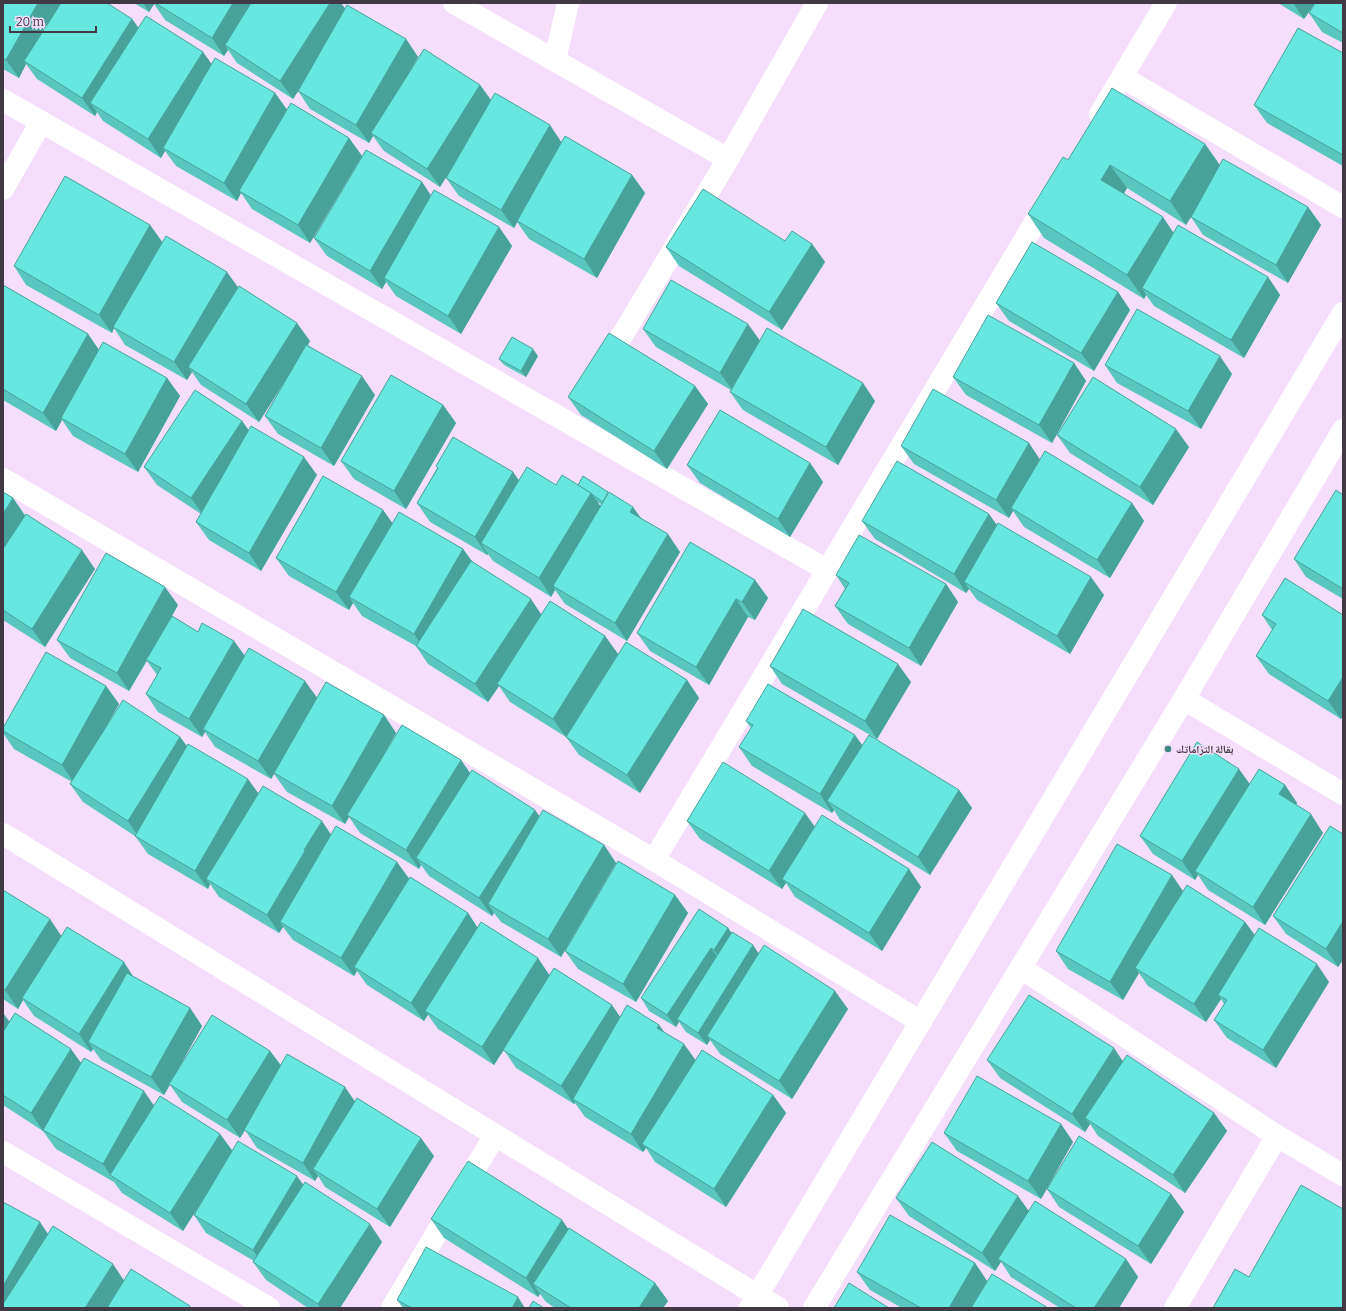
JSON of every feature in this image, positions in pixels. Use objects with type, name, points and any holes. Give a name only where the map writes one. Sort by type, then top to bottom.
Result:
[{"type":"street","points":[[454,3],[728,159]]},
{"type":"street","points":[[555,60],[568,3]]},
{"type":"street","points":[[594,383],[728,159],[817,3]]},
{"type":"street","points":[[1089,132],[1166,3]]},
{"type":"street","points":[[1122,77],[1343,207]]},
{"type":"street","points":[[3,100],[574,416],[828,570]]},
{"type":"street","points":[[3,189],[41,122]]},
{"type":"street","points":[[654,860],[1061,180]]},
{"type":"street","points":[[753,1302],[1343,313]]},
{"type":"street","points":[[814,1308],[1022,968],[1184,699],[1343,430]]},
{"type":"street","points":[[3,479],[654,860],[921,1022]]},
{"type":"street","points":[[1184,699],[1343,794]]},
{"type":"street","points":[[3,834],[495,1135],[753,1302],[778,1308]]},
{"type":"street","points":[[1022,968],[1277,1136],[1343,1175]]},
{"type":"street","points":[[392,1308],[495,1135]]},
{"type":"street","points":[[1175,1308],[1277,1136]]},
{"type":"street","points":[[3,1152],[269,1308]]},
{"type":"building","points":[[3,3],[38,3],[6,60],[3,58]]},
{"type":"building","points":[[61,3],[107,3],[132,19],[82,98],[24,61]]},
{"type":"building","points":[[155,3],[233,3],[212,38]]},
{"type":"building","points":[[251,3],[330,3],[280,81],[225,45]]},
{"type":"building","points":[[1315,3],[1343,3],[1343,33],[1309,13]]},
{"type":"building","points":[[347,5],[406,39],[356,125],[298,91]]},
{"type":"building","points":[[146,16],[203,52],[148,139],[90,103]]},
{"type":"building","points":[[1298,28],[1343,53],[1343,155],[1254,105]]},
{"type":"building","points":[[424,49],[480,85],[427,169],[371,133]]},
{"type":"building","points":[[215,58],[275,93],[224,183],[163,148]]},
{"type":"building","points":[[1112,88],[1205,144],[1170,201],[1110,165],[1101,180],[1163,217],[1127,275],[1028,214],[1063,157],[1068,160]]},
{"type":"building","points":[[495,93],[550,125],[501,210],[446,178]]},
{"type":"building","points":[[291,103],[349,138],[298,225],[239,191]]},
{"type":"building","points":[[565,136],[632,175],[584,259],[517,221]]},
{"type":"building","points":[[366,150],[422,182],[370,271],[314,238]]},
{"type":"building","points":[[1223,159],[1308,207],[1276,265],[1191,217]]},
{"type":"building","points":[[65,176],[150,225],[99,315],[14,266]]},
{"type":"building","points":[[703,189],[785,241],[792,231],[812,244],[769,312],[666,247]]},
{"type":"building","points":[[434,190],[499,227],[448,316],[384,278]]},
{"type":"building","points":[[1178,225],[1268,277],[1231,340],[1142,288]]},
{"type":"building","points":[[166,236],[227,272],[174,362],[113,327]]},
{"type":"building","points":[[1032,242],[1118,292],[1081,353],[996,303]]},
{"type":"building","points":[[671,280],[748,324],[720,373],[643,329]]},
{"type":"building","points":[[3,285],[88,334],[43,413],[3,389]]},
{"type":"building","points":[[239,286],[297,323],[246,404],[188,367]]},
{"type":"building","points":[[1137,309],[1220,356],[1188,411],[1105,365]]},
{"type":"building","points":[[988,315],[1074,363],[1039,425],[953,377]]},
{"type":"building","points":[[767,328],[863,383],[826,447],[730,392]]},
{"type":"building","points":[[609,333],[695,386],[654,451],[568,397]]},
{"type":"building","points":[[512,337],[533,349],[521,371],[499,359]]},
{"type":"building","points":[[103,342],[167,378],[125,454],[61,418]]},
{"type":"building","points":[[306,345],[362,376],[321,448],[265,416]]},
{"type":"building","points":[[391,375],[443,405],[394,491],[341,461]]},
{"type":"building","points":[[1093,377],[1176,429],[1140,487],[1057,435]]},
{"type":"building","points":[[933,389],[1029,443],[996,500],[901,446]]},
{"type":"building","points":[[195,390],[242,421],[191,498],[144,467]]},
{"type":"building","points":[[720,410],[810,463],[778,519],[687,465]]},
{"type":"building","points":[[251,426],[304,457],[249,553],[196,522]]},
{"type":"building","points":[[453,437],[513,472],[475,537],[417,503],[438,468],[436,466]]},
{"type":"building","points":[[1045,451],[1132,503],[1097,560],[1011,508]]},
{"type":"building","points":[[897,461],[989,514],[954,574],[862,521]]},
{"type":"building","points":[[527,467],[556,485],[562,475],[591,493],[539,578],[481,543]]},
{"type":"building","points":[[323,476],[383,510],[336,592],[276,558]]},
{"type":"building","points":[[583,476],[608,492],[603,502],[578,485]]},
{"type":"building","points":[[1336,490],[1343,495],[1343,589],[1294,559]]},
{"type":"building","points":[[3,492],[13,498],[3,514]]},
{"type":"building","points":[[609,492],[633,507],[630,512],[668,534],[615,623],[553,586]]},
{"type":"building","points":[[399,512],[463,549],[414,634],[349,597]]},
{"type":"building","points":[[26,514],[82,550],[32,629],[3,610],[3,549]]},
{"type":"building","points":[[998,523],[1091,577],[1057,636],[964,582]]},
{"type":"building","points":[[859,535],[946,584],[909,648],[835,606],[849,583],[836,575]]},
{"type":"building","points":[[690,542],[755,580],[742,602],[736,599],[696,667],[637,633]]},
{"type":"building","points":[[106,553],[165,587],[117,673],[57,640]]},
{"type":"building","points":[[471,561],[531,599],[475,684],[416,646]]},
{"type":"building","points":[[1285,578],[1343,615],[1343,677],[1328,701],[1256,656],[1276,624],[1262,615]]},
{"type":"building","points":[[550,601],[605,636],[553,719],[497,684]]},
{"type":"building","points":[[803,609],[898,664],[865,721],[770,666]]},
{"type":"building","points":[[172,616],[198,632],[202,623],[234,641],[189,719],[146,694],[161,668],[146,660]]},
{"type":"building","points":[[626,642],[687,680],[627,775],[566,737]]},
{"type":"building","points":[[249,648],[305,681],[258,761],[203,729]]},
{"type":"building","points":[[46,652],[106,686],[62,765],[3,731],[3,728]]},
{"type":"building","points":[[326,682],[384,715],[332,806],[274,773]]},
{"type":"building","points":[[768,684],[855,735],[820,794],[739,747],[753,725],[746,721]]},
{"type":"building","points":[[123,700],[180,737],[128,821],[70,784]]},
{"type":"building","points":[[402,725],[461,760],[406,850],[347,815]]},
{"type":"building","points":[[869,735],[959,790],[918,857],[827,801]]},
{"type":"building","points":[[1197,742],[1239,769],[1182,861],[1140,836]]},
{"type":"building","points":[[188,744],[248,779],[195,871],[135,836]]},
{"type":"building","points":[[723,762],[805,813],[769,871],[687,821]]},
{"type":"building","points":[[1259,769],[1285,785],[1279,794],[1311,814],[1253,907],[1195,871]]},
{"type":"building","points":[[472,770],[535,810],[479,898],[416,858]]},
{"type":"building","points":[[263,786],[322,821],[267,915],[206,879]]},
{"type":"building","points":[[543,810],[604,845],[548,939],[488,904]]},
{"type":"building","points":[[822,815],[909,869],[869,933],[782,879]]},
{"type":"building","points":[[336,826],[397,862],[341,958],[280,922]]},
{"type":"building","points":[[1330,826],[1343,834],[1343,921],[1326,949],[1273,916]]},
{"type":"building","points":[[1117,844],[1172,875],[1110,982],[1056,951]]},
{"type":"building","points":[[618,861],[675,895],[623,984],[565,951]]},
{"type":"building","points":[[410,877],[468,913],[411,1003],[354,967]]},
{"type":"building","points":[[1187,885],[1245,922],[1194,1004],[1135,968]]},
{"type":"building","points":[[3,890],[50,919],[5,990],[3,989]]},
{"type":"building","points":[[699,909],[728,928],[714,950],[711,948],[667,1015],[641,998]]},
{"type":"building","points":[[481,922],[538,958],[482,1047],[425,1011]]},
{"type":"building","points":[[67,927],[124,962],[79,1034],[22,998]]},
{"type":"building","points":[[1259,928],[1317,964],[1263,1050],[1214,1020],[1227,1000],[1218,995]]},
{"type":"building","points":[[732,932],[753,945],[698,1033],[677,1019]]},
{"type":"building","points":[[764,945],[835,991],[779,1081],[707,1036]]},
{"type":"building","points":[[554,968],[612,1005],[561,1086],[503,1050]]},
{"type":"building","points":[[127,973],[190,1008],[151,1077],[88,1042]]},
{"type":"building","points":[[1029,995],[1114,1048],[1072,1114],[987,1060]]},
{"type":"building","points":[[627,1005],[659,1025],[657,1028],[684,1044],[631,1134],[573,1099]]},
{"type":"building","points":[[15,1013],[71,1049],[31,1113],[3,1095],[3,1032]]},
{"type":"building","points":[[212,1015],[270,1051],[227,1120],[169,1084]]},
{"type":"building","points":[[702,1050],[773,1095],[714,1189],[642,1144]]},
{"type":"building","points":[[287,1054],[345,1087],[303,1163],[244,1130]]},
{"type":"building","points":[[1127,1055],[1214,1113],[1173,1175],[1085,1118]]},
{"type":"building","points":[[84,1058],[144,1091],[103,1164],[43,1130]]},
{"type":"building","points":[[977,1076],[1061,1124],[1028,1181],[944,1133]]},
{"type":"building","points":[[160,1096],[220,1134],[170,1213],[110,1175]]},
{"type":"building","points":[[357,1098],[421,1138],[377,1209],[313,1169]]},
{"type":"building","points":[[1079,1136],[1171,1194],[1138,1246],[1047,1189]]},
{"type":"building","points":[[238,1141],[297,1176],[253,1250],[194,1215]]},
{"type":"building","points":[[932,1142],[1018,1196],[982,1253],[896,1198]]},
{"type":"building","points":[[468,1161],[562,1220],[526,1278],[431,1219]]},
{"type":"building","points":[[305,1182],[370,1224],[318,1304],[253,1262]]},
{"type":"building","points":[[1301,1185],[1343,1209],[1343,1308],[1213,1308],[1235,1269],[1249,1277]]},
{"type":"building","points":[[1035,1201],[1126,1259],[1094,1308],[1076,1308],[998,1259]]},
{"type":"building","points":[[3,1202],[40,1222],[3,1286]]},
{"type":"building","points":[[890,1215],[975,1263],[949,1308],[921,1308],[857,1272]]},
{"type":"building","points":[[53,1226],[113,1264],[85,1308],[3,1308],[3,1304]]},
{"type":"building","points":[[569,1228],[655,1283],[639,1308],[571,1308],[533,1284]]},
{"type":"building","points":[[426,1247],[518,1297],[512,1308],[412,1308],[397,1300]]},
{"type":"building","points":[[131,1269],[190,1306],[189,1308],[107,1308]]},
{"type":"building","points":[[992,1274],[1048,1308],[971,1308]]},
{"type":"building","points":[[849,1283],[889,1308],[834,1308]]},
{"type":"building","points":[[533,1301],[544,1308],[529,1308]]},
{"type":"place","name":"بقالة التزاماتك","points":[[1168,749]]}]
